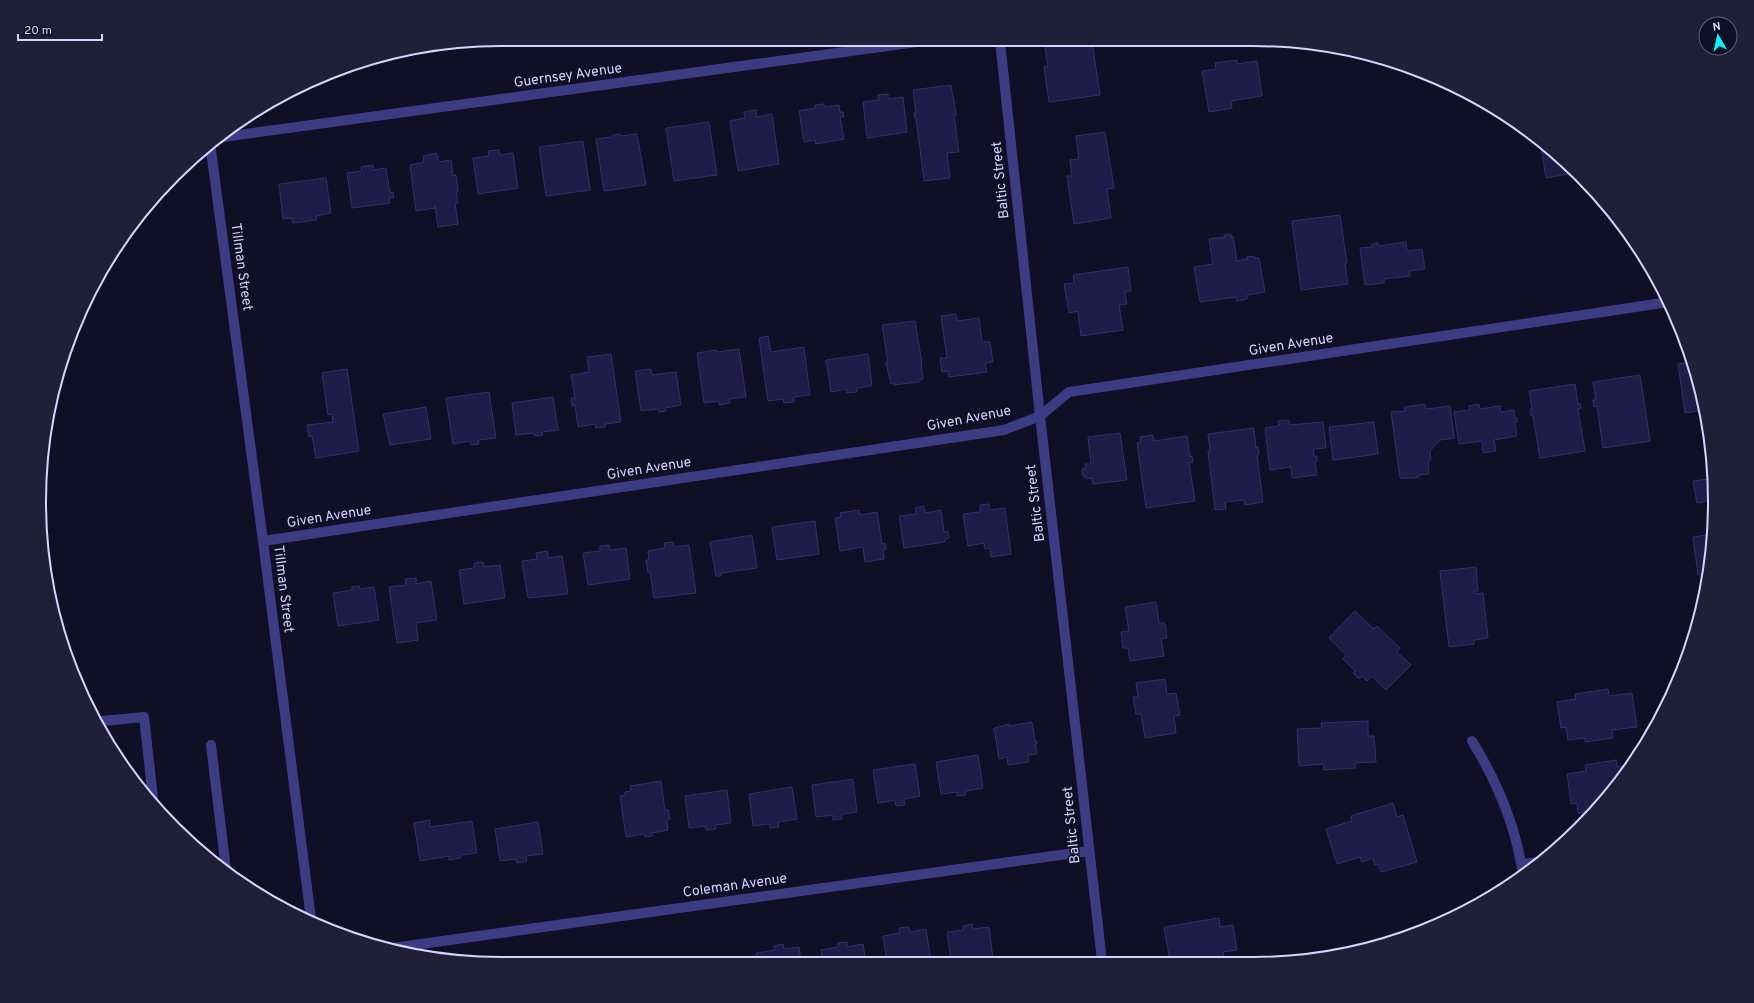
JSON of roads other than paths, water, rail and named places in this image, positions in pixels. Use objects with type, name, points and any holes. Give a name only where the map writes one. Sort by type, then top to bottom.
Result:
[{"type":"street","name":"Guernsey Avenue","points":[[229,136],[888,46]]},
{"type":"street","name":"Baltic Street","points":[[1001,46],[1040,416],[1102,957]]},
{"type":"street","name":"Tillman Street","points":[[211,151],[310,915]]},
{"type":"street","name":"Given Avenue","points":[[263,541],[1004,430],[1040,416],[1069,392],[1662,303]]},
{"type":"street","points":[[103,721],[144,717],[153,794]]},
{"type":"street","points":[[1472,741],[1489,769],[1503,798],[1514,831],[1522,868]]},
{"type":"street","points":[[211,746],[225,864]]},
{"type":"street","name":"Coleman Avenue","points":[[405,946],[1089,851]]},
{"type":"street","points":[[1522,864],[1530,863]]}]
